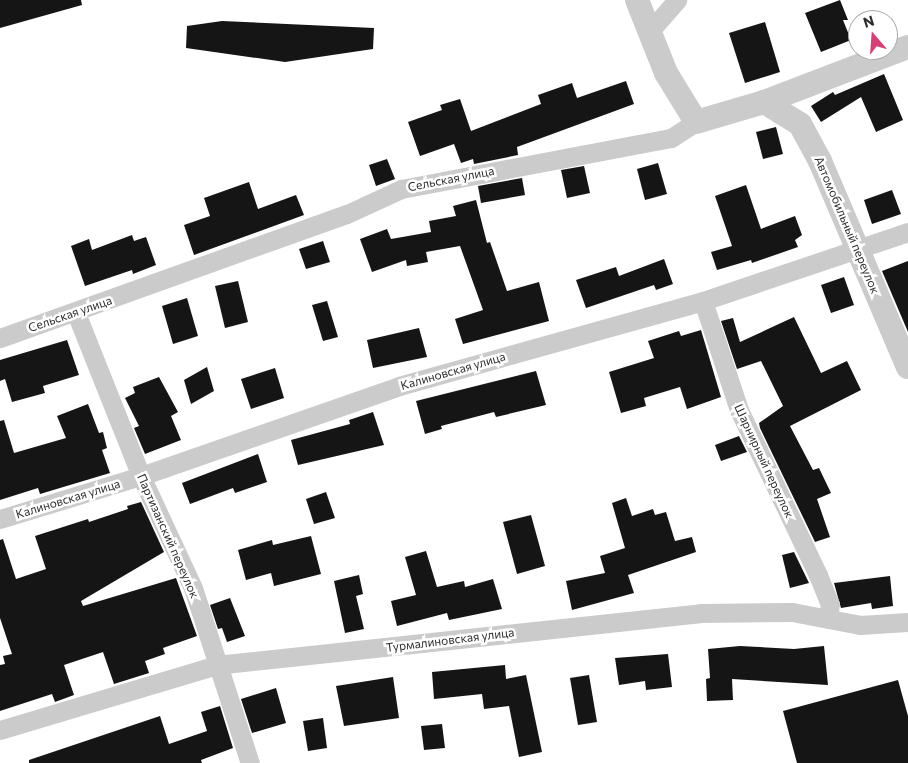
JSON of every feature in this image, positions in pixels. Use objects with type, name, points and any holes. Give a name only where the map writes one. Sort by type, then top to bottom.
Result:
[{"type":"street","points":[[637,0],[666,73],[696,122]]},
{"type":"street","points":[[649,32],[677,0]]},
{"type":"street","name":"Сельская улица","points":[[0,338],[347,214],[400,189],[671,138],[696,122],[764,102],[908,47]]},
{"type":"street","name":"Автомобильный переулок","points":[[764,102],[800,124],[820,161],[908,367]]},
{"type":"street","name":"Калиновская улица","points":[[0,519],[141,476],[399,386],[703,301],[908,232]]},
{"type":"street","name":"Шарнирный переулок","points":[[703,301],[739,410],[830,604],[828,619]]},
{"type":"street","name":"Партизанский переулок","points":[[76,312],[141,476],[193,588],[216,665],[250,763]]},
{"type":"street","name":"Турмалиновская улица","points":[[0,730],[216,665],[700,613],[792,612],[860,625],[908,622]]},
{"type":"building","points":[[0,0],[81,0],[82,5],[0,28]]},
{"type":"building","points":[[840,0],[848,20],[843,20],[848,32],[848,41],[821,52],[805,13]]},
{"type":"building","points":[[222,21],[374,28],[373,49],[285,62],[186,48],[187,26]]},
{"type":"building","points":[[765,22],[780,72],[745,83],[729,33]]},
{"type":"building","points":[[884,74],[903,120],[876,132],[861,97],[821,122],[811,106],[833,92],[835,95]]},
{"type":"building","points":[[626,81],[634,104],[517,147],[518,155],[474,164],[473,159],[461,163],[454,144],[420,156],[408,122],[442,110],[440,105],[460,99],[471,131],[541,104],[538,95],[572,83],[577,98]]},
{"type":"building","points":[[776,127],[783,154],[763,159],[756,132]]},
{"type":"building","points":[[387,159],[395,179],[376,186],[369,165]]},
{"type":"building","points":[[658,163],[667,194],[645,200],[637,169]]},
{"type":"building","points":[[584,166],[590,193],[567,198],[561,170]]},
{"type":"building","points":[[522,178],[525,195],[481,203],[478,186]]},
{"type":"building","points":[[249,182],[258,209],[296,195],[304,215],[194,255],[184,225],[210,216],[204,198]]},
{"type":"building","points":[[746,185],[761,229],[795,216],[802,235],[795,240],[798,247],[752,263],[751,260],[717,270],[711,252],[732,246],[715,196]]},
{"type":"building","points":[[892,190],[901,214],[872,224],[864,200]]},
{"type":"building","points":[[476,200],[487,243],[490,242],[507,291],[539,282],[549,321],[463,344],[455,319],[483,310],[460,246],[426,252],[428,262],[407,266],[406,260],[372,272],[360,239],[387,229],[391,239],[431,232],[429,221],[456,216],[453,206]]},
{"type":"building","points":[[132,235],[134,241],[146,237],[156,265],[133,274],[132,270],[85,286],[71,246],[89,239],[92,250]]},
{"type":"building","points":[[323,241],[330,262],[306,269],[299,249]]},
{"type":"building","points":[[664,259],[673,284],[656,290],[654,285],[586,308],[576,280],[616,267],[619,276]]},
{"type":"building","points":[[908,261],[908,332],[882,271]]},
{"type":"building","points":[[844,277],[854,305],[831,313],[821,285]]},
{"type":"building","points":[[238,281],[248,322],[225,328],[215,286]]},
{"type":"building","points":[[187,298],[198,336],[173,344],[162,306]]},
{"type":"building","points":[[327,301],[338,337],[323,341],[312,305]]},
{"type":"building","points":[[794,317],[821,373],[847,361],[861,390],[790,426],[813,470],[819,468],[831,493],[817,499],[830,537],[815,542],[760,428],[759,423],[783,406],[761,361],[737,369],[721,321],[733,318],[740,342]]},
{"type":"building","points":[[419,328],[427,357],[373,368],[367,340]]},
{"type":"building","points":[[701,330],[721,397],[687,409],[680,387],[644,398],[646,406],[621,413],[609,372],[654,358],[648,341],[679,331],[681,336]]},
{"type":"building","points":[[67,340],[79,375],[43,386],[45,393],[12,402],[5,379],[0,381],[0,360]]},
{"type":"building","points":[[207,367],[214,391],[191,404],[184,380]]},
{"type":"building","points":[[275,368],[284,398],[251,409],[241,379]]},
{"type":"building","points":[[536,371],[546,405],[496,417],[494,412],[441,426],[442,429],[425,434],[416,401]]},
{"type":"building","points":[[159,377],[178,412],[171,416],[181,440],[145,454],[134,428],[139,426],[125,398],[135,393],[133,387]]},
{"type":"building","points":[[88,404],[99,433],[103,432],[107,448],[102,450],[110,473],[40,494],[38,488],[0,500],[0,421],[4,420],[14,453],[66,438],[57,416]]},
{"type":"building","points":[[373,412],[384,445],[298,465],[291,440],[350,424],[349,420]]},
{"type":"building","points":[[739,436],[747,452],[721,461],[715,445]]},
{"type":"building","points":[[258,454],[267,482],[235,493],[233,488],[190,504],[182,483]]},
{"type":"building","points":[[326,492],[335,518],[314,524],[306,499]]},
{"type":"building","points":[[626,498],[632,516],[653,509],[655,515],[666,512],[675,541],[692,537],[696,552],[628,575],[634,593],[572,610],[566,581],[605,573],[600,556],[625,548],[612,503]]},
{"type":"building","points":[[141,502],[164,552],[81,601],[83,606],[176,578],[197,636],[163,648],[165,654],[145,661],[149,673],[114,684],[103,652],[64,665],[74,695],[55,702],[52,694],[0,711],[0,665],[5,664],[3,656],[12,654],[0,618],[0,540],[3,539],[16,579],[46,569],[35,536],[88,519],[89,522],[128,509],[127,506]]},
{"type":"building","points":[[531,515],[545,566],[517,574],[503,522]]},
{"type":"building","points":[[311,536],[321,574],[274,586],[271,573],[246,580],[238,550],[272,540],[273,545]]},
{"type":"building","points":[[426,551],[437,587],[464,581],[465,587],[493,579],[502,609],[449,620],[447,613],[397,626],[391,601],[416,595],[405,557]]},
{"type":"building","points":[[794,552],[809,583],[790,588],[782,555]]},
{"type":"building","points":[[359,575],[363,594],[356,596],[364,629],[345,633],[334,581]]},
{"type":"building","points":[[890,576],[893,606],[872,609],[871,603],[841,608],[834,583]]},
{"type":"building","points":[[230,598],[245,636],[227,642],[222,628],[218,629],[210,605]]},
{"type":"building","points":[[740,646],[794,649],[824,646],[828,685],[732,679],[733,700],[707,701],[706,679],[710,678],[708,649]]},
{"type":"building","points":[[668,654],[672,687],[646,690],[645,681],[619,685],[615,658]]},
{"type":"building","points":[[505,665],[506,679],[526,675],[542,752],[519,757],[509,706],[484,709],[482,694],[434,699],[432,672]]},
{"type":"building","points":[[589,675],[597,722],[578,725],[570,678]]},
{"type":"building","points":[[393,677],[399,718],[344,726],[336,686]]},
{"type":"building","points":[[898,680],[908,716],[908,763],[797,763],[783,711]]},
{"type":"building","points":[[276,688],[286,723],[252,733],[241,699]]},
{"type":"building","points":[[220,706],[233,748],[201,760],[202,763],[29,763],[29,760],[160,716],[169,744],[207,731],[201,712]]},
{"type":"building","points":[[323,718],[327,748],[308,751],[303,721]]},
{"type":"building","points":[[442,724],[445,748],[424,750],[421,726]]}]
